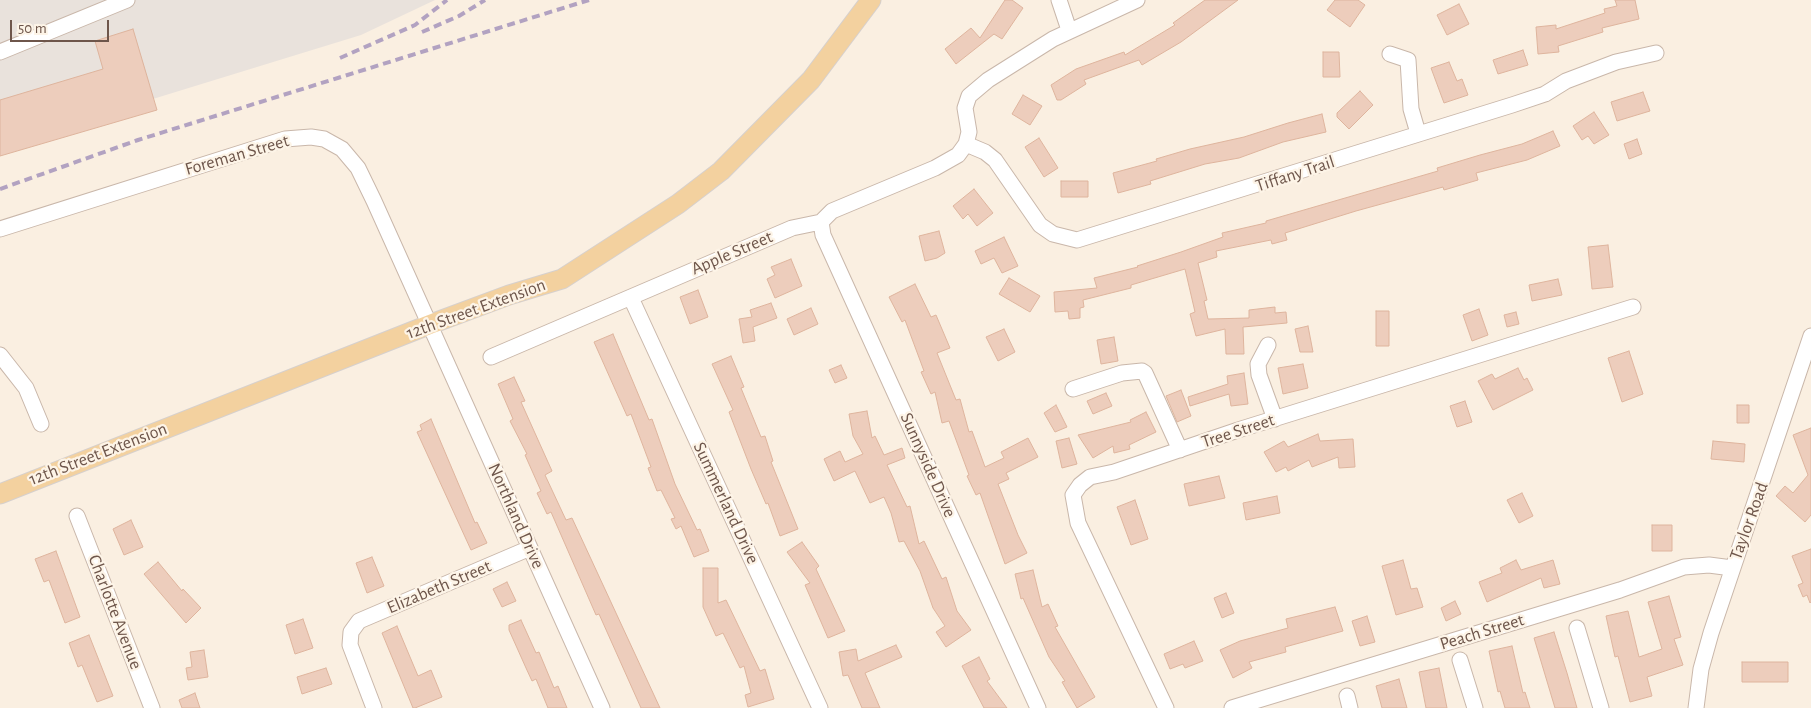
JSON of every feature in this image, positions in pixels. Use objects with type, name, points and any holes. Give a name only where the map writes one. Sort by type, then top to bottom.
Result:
[{"type":"main road","name":"12th Street Extension","points":[[0,494],[430,324],[509,295],[562,279],[678,204],[721,172],[811,80],[871,0]]},
{"type":"street","points":[[0,52],[127,0]]},
{"type":"street","points":[[1059,0],[1069,30]]},
{"type":"street","points":[[966,144],[969,132],[965,108],[969,96],[998,73],[1069,30],[1102,18],[1137,0]]},
{"type":"street","name":"Tiffany Trail","points":[[966,144],[985,152],[995,160],[1040,225],[1052,234],[1076,240],[1317,167],[1418,133],[1545,94],[1566,81],[1616,62],[1656,53]]},
{"type":"street","points":[[1390,54],[1408,60],[1411,110],[1418,133]]},
{"type":"street","name":"Foreman Street","points":[[0,229],[285,139],[311,137],[324,139],[342,148],[358,168],[430,324]]},
{"type":"street","name":"Apple Street","points":[[491,357],[792,228],[821,222],[832,211],[935,168],[958,155],[966,144]]},
{"type":"street","name":"Sunnyside Drive","points":[[821,222],[822,235],[1038,708]]},
{"type":"street","name":"Summerland Drive","points":[[632,298],[820,708]]},
{"type":"street","name":"Tree Street","points":[[1166,708],[1083,535],[1075,512],[1073,495],[1080,485],[1090,477],[1114,472],[1275,419],[1633,307]]},
{"type":"street","name":"Northland Drive","points":[[430,324],[602,708]]},
{"type":"street","name":"Taylor Road","points":[[1696,708],[1701,669],[1732,568],[1811,336]]},
{"type":"street","points":[[1268,345],[1258,364],[1258,375],[1275,419]]},
{"type":"street","points":[[0,355],[26,388],[41,424]]},
{"type":"street","points":[[1073,389],[1122,373],[1142,371],[1145,373],[1180,450]]},
{"type":"street","name":"Charlotte Avenue","points":[[77,516],[152,708]]},
{"type":"street","name":"Elizabeth Street","points":[[374,708],[350,645],[351,632],[359,621],[530,548]]},
{"type":"street","name":"Peach Street","points":[[1232,708],[1620,590],[1684,567],[1709,565],[1732,568]]},
{"type":"street","points":[[1577,628],[1602,708]]},
{"type":"street","points":[[1460,660],[1475,708]]},
{"type":"shaded area","points":[[0,0],[435,0],[361,35],[0,146]]},
{"type":"building","points":[[1005,0],[1012,0],[1023,8],[1002,39],[994,34],[956,64],[945,49],[971,28],[980,38]]},
{"type":"building","points":[[1205,0],[1238,0],[1181,42],[1142,65],[1139,60],[1084,80],[1086,84],[1061,100],[1057,100],[1051,85],[1076,69],[1124,52],[1125,55],[1175,25],[1173,23]]},
{"type":"building","points":[[1335,0],[1358,0],[1365,5],[1350,27],[1327,10]]},
{"type":"building","points":[[1615,0],[1635,0],[1639,19],[1602,28],[1603,32],[1558,46],[1559,52],[1538,54],[1536,27],[1556,25],[1556,29],[1605,13],[1604,9],[1617,6]]},
{"type":"building","points":[[1459,4],[1469,24],[1447,35],[1437,15]]},
{"type":"building","points":[[133,29],[157,110],[0,156],[0,100],[103,69],[95,41]]},
{"type":"building","points":[[1523,50],[1528,65],[1498,74],[1493,60]]},
{"type":"building","points":[[1323,52],[1339,52],[1340,77],[1323,77]]},
{"type":"building","points":[[1449,62],[1457,81],[1462,79],[1468,95],[1444,103],[1431,68]]},
{"type":"building","points":[[1360,91],[1373,105],[1349,129],[1337,117],[1337,113]]},
{"type":"building","points":[[1643,92],[1650,111],[1617,121],[1611,102]]},
{"type":"building","points":[[1023,95],[1042,106],[1030,125],[1012,114]]},
{"type":"building","points":[[1594,112],[1609,135],[1594,144],[1588,136],[1582,140],[1573,126]]},
{"type":"building","points":[[1322,114],[1326,132],[1283,142],[1239,158],[1205,164],[1150,181],[1151,184],[1118,193],[1113,173],[1157,161],[1156,159],[1190,149],[1244,137]]},
{"type":"building","points":[[1553,131],[1560,146],[1527,160],[1476,173],[1478,180],[1444,190],[1443,187],[1285,233],[1287,240],[1272,244],[1271,240],[1216,251],[1217,257],[1198,263],[1207,300],[1204,301],[1208,319],[1249,318],[1249,310],[1275,307],[1275,313],[1286,312],[1287,323],[1243,327],[1244,354],[1226,354],[1225,329],[1196,336],[1190,314],[1195,312],[1185,269],[1131,285],[1131,288],[1083,300],[1084,307],[1080,308],[1080,318],[1069,319],[1068,311],[1055,312],[1054,292],[1097,288],[1094,278],[1138,267],[1181,252],[1223,237],[1222,233],[1266,223],[1266,221],[1438,171],[1437,168],[1522,144]]},
{"type":"building","points":[[1039,138],[1058,168],[1044,177],[1025,147]]},
{"type":"building","points":[[1637,139],[1642,154],[1629,159],[1624,144]]},
{"type":"building","points":[[1061,181],[1088,181],[1088,197],[1061,197]]},
{"type":"building","points":[[974,189],[993,213],[977,226],[968,214],[963,219],[953,206]]},
{"type":"building","points":[[939,231],[945,253],[937,258],[925,261],[919,236]]},
{"type":"building","points":[[1004,237],[1018,266],[1002,273],[994,258],[981,264],[975,251]]},
{"type":"building","points":[[1608,245],[1613,287],[1592,289],[1588,247]]},
{"type":"building","points":[[791,259],[802,286],[775,298],[767,279],[775,275],[771,267]]},
{"type":"building","points":[[1009,278],[1040,296],[1030,312],[999,294]]},
{"type":"building","points":[[1558,279],[1562,295],[1532,301],[1529,285]]},
{"type":"building","points":[[915,284],[931,317],[936,315],[950,348],[937,353],[956,400],[960,399],[969,432],[972,431],[985,467],[1004,458],[1001,452],[1028,438],[1038,457],[1006,473],[1009,479],[998,484],[1027,553],[1005,564],[980,493],[976,495],[967,476],[969,475],[949,421],[942,423],[935,392],[931,394],[921,372],[924,371],[905,320],[902,322],[889,297]]},
{"type":"building","points":[[698,290],[708,317],[690,324],[680,297]]},
{"type":"building","points":[[771,303],[777,318],[753,327],[755,341],[743,343],[739,319],[752,317],[750,310]]},
{"type":"building","points":[[811,308],[818,324],[794,335],[787,319]]},
{"type":"building","points":[[1479,309],[1488,335],[1472,341],[1463,315]]},
{"type":"building","points":[[1376,311],[1389,311],[1389,346],[1376,346]]},
{"type":"building","points":[[1516,312],[1519,324],[1507,327],[1504,315]]},
{"type":"building","points":[[1308,326],[1313,352],[1300,352],[1295,329]]},
{"type":"building","points":[[1004,329],[1015,352],[998,361],[986,337]]},
{"type":"building","points":[[613,334],[649,420],[652,419],[675,484],[697,530],[700,529],[709,551],[694,557],[681,526],[676,529],[671,519],[675,518],[661,490],[657,491],[648,468],[651,467],[631,414],[627,416],[594,342]]},
{"type":"building","points":[[1114,337],[1118,361],[1101,364],[1097,340]]},
{"type":"building","points":[[1629,351],[1643,394],[1622,402],[1608,358]]},
{"type":"building","points":[[731,356],[744,387],[741,388],[761,437],[765,436],[773,461],[771,462],[798,529],[780,536],[729,412],[733,410],[712,364]]},
{"type":"building","points":[[1303,364],[1308,388],[1283,394],[1278,368]]},
{"type":"building","points":[[841,365],[847,378],[835,383],[829,370]]},
{"type":"building","points":[[1518,368],[1524,380],[1527,378],[1533,390],[1493,410],[1478,381],[1492,374],[1495,379]]},
{"type":"building","points":[[1244,373],[1248,404],[1231,406],[1229,394],[1190,406],[1188,397],[1228,384],[1227,376]]},
{"type":"building","points":[[514,377],[525,401],[521,402],[552,471],[545,475],[566,520],[572,518],[660,708],[641,708],[599,614],[596,615],[551,512],[547,514],[537,493],[541,491],[525,455],[527,454],[510,421],[513,419],[498,384]]},
{"type":"building","points":[[1181,390],[1191,416],[1177,422],[1166,396]]},
{"type":"building","points":[[1106,393],[1112,406],[1093,414],[1087,401]]},
{"type":"building","points":[[1465,401],[1472,422],[1457,427],[1450,406]]},
{"type":"building","points":[[1056,405],[1067,427],[1055,432],[1044,413]]},
{"type":"building","points":[[1737,405],[1749,405],[1749,423],[1737,423]]},
{"type":"building","points":[[867,411],[872,438],[875,436],[884,455],[902,448],[905,458],[887,465],[907,507],[910,506],[919,544],[924,541],[942,579],[946,577],[957,611],[971,630],[946,647],[936,632],[945,626],[933,608],[920,571],[904,541],[899,542],[891,513],[884,497],[870,503],[855,471],[834,481],[824,459],[840,451],[845,462],[863,454],[853,436],[849,414]]},
{"type":"building","points":[[1146,412],[1156,432],[1129,445],[1130,449],[1114,453],[1113,446],[1093,458],[1078,435],[1131,422],[1130,420]]},
{"type":"building","points":[[431,419],[475,523],[477,522],[487,543],[471,550],[417,432],[422,430],[420,425]]},
{"type":"building","points":[[1811,428],[1811,515],[1805,522],[1776,496],[1785,486],[1793,493],[1808,475],[1793,435]]},
{"type":"building","points":[[1318,434],[1320,441],[1353,439],[1355,467],[1339,468],[1338,457],[1312,467],[1309,460],[1288,471],[1286,467],[1276,472],[1264,452],[1284,441],[1288,447]]},
{"type":"building","points":[[1069,438],[1077,464],[1062,468],[1056,441]]},
{"type":"building","points":[[1713,441],[1745,444],[1744,462],[1711,459]]},
{"type":"building","points":[[1219,476],[1225,498],[1189,506],[1184,484]]},
{"type":"building","points":[[1522,493],[1533,516],[1519,523],[1507,500]]},
{"type":"building","points":[[1277,496],[1280,513],[1246,520],[1243,503]]},
{"type":"building","points":[[1135,500],[1148,539],[1131,545],[1117,507]]},
{"type":"building","points":[[131,520],[143,547],[124,555],[113,529]]},
{"type":"building","points":[[1652,525],[1672,525],[1672,551],[1652,551]]},
{"type":"building","points":[[802,542],[819,566],[816,569],[845,631],[828,638],[805,585],[810,583],[787,552]]},
{"type":"building","points":[[1811,549],[1810,603],[1807,595],[1803,597],[1798,585],[1803,583],[1792,556]]},
{"type":"building","points":[[56,551],[80,617],[65,623],[49,580],[44,582],[35,559]]},
{"type":"building","points":[[372,557],[384,586],[367,593],[356,563]]},
{"type":"building","points":[[1403,560],[1411,589],[1417,588],[1423,607],[1396,615],[1382,566]]},
{"type":"building","points":[[1516,560],[1521,570],[1553,560],[1560,584],[1544,588],[1541,578],[1487,602],[1479,582],[1502,573],[1500,568]]},
{"type":"building","points":[[158,562],[182,591],[183,589],[201,608],[186,623],[144,574]]},
{"type":"building","points":[[703,568],[718,568],[718,603],[726,600],[760,671],[765,669],[774,699],[748,707],[745,695],[751,693],[744,666],[740,668],[723,633],[716,636],[703,607]]},
{"type":"building","points":[[1033,570],[1042,607],[1048,604],[1058,626],[1055,627],[1095,697],[1077,708],[1062,682],[1065,681],[1049,657],[1023,598],[1021,599],[1015,574]]},
{"type":"building","points":[[507,582],[516,601],[502,607],[493,589]]},
{"type":"building","points":[[1226,593],[1234,613],[1222,618],[1214,598]]},
{"type":"building","points":[[1669,596],[1681,637],[1674,639],[1683,665],[1647,677],[1652,696],[1630,702],[1618,656],[1615,657],[1606,616],[1628,611],[1639,657],[1662,649],[1648,602]]},
{"type":"building","points":[[1455,601],[1461,614],[1446,621],[1441,608]]},
{"type":"building","points":[[1335,607],[1343,631],[1285,647],[1286,652],[1249,662],[1252,668],[1233,678],[1220,650],[1240,641],[1288,628],[1286,619]]},
{"type":"building","points":[[1367,616],[1375,642],[1360,646],[1352,621]]},
{"type":"building","points":[[303,619],[313,648],[295,654],[286,625]]},
{"type":"building","points":[[521,620],[536,653],[539,652],[554,688],[558,686],[567,708],[548,708],[536,679],[532,681],[509,630],[509,625]]},
{"type":"building","points":[[397,626],[418,676],[431,670],[442,697],[413,708],[382,633]]},
{"type":"building","points":[[1554,632],[1577,708],[1555,708],[1534,638]]},
{"type":"building","points":[[89,635],[113,696],[97,702],[82,665],[78,667],[69,643]]},
{"type":"building","points":[[1194,641],[1203,661],[1185,668],[1183,664],[1170,669],[1164,654]]},
{"type":"building","points":[[896,645],[902,657],[865,673],[880,708],[862,708],[848,675],[843,676],[839,652],[856,649],[858,661]]},
{"type":"building","points":[[1512,646],[1523,693],[1525,692],[1530,708],[1505,708],[1500,691],[1498,692],[1489,651]]},
{"type":"building","points":[[204,650],[208,677],[188,680],[186,668],[192,667],[190,652]]},
{"type":"building","points":[[979,657],[990,679],[987,681],[1007,708],[984,708],[962,666]]},
{"type":"building","points":[[1742,662],[1788,662],[1788,682],[1742,682]]},
{"type":"building","points":[[326,668],[332,684],[302,694],[297,677]]},
{"type":"building","points":[[1439,668],[1447,708],[1426,708],[1419,672]]},
{"type":"building","points":[[1399,679],[1407,708],[1382,708],[1376,686]]},
{"type":"building","points":[[195,693],[200,708],[182,708],[179,700]]},
{"type":"railway","points":[[340,58],[415,25],[447,0]]},
{"type":"railway","points":[[422,32],[459,16],[485,0]]},
{"type":"railway","points":[[0,189],[138,140],[589,0]]}]
